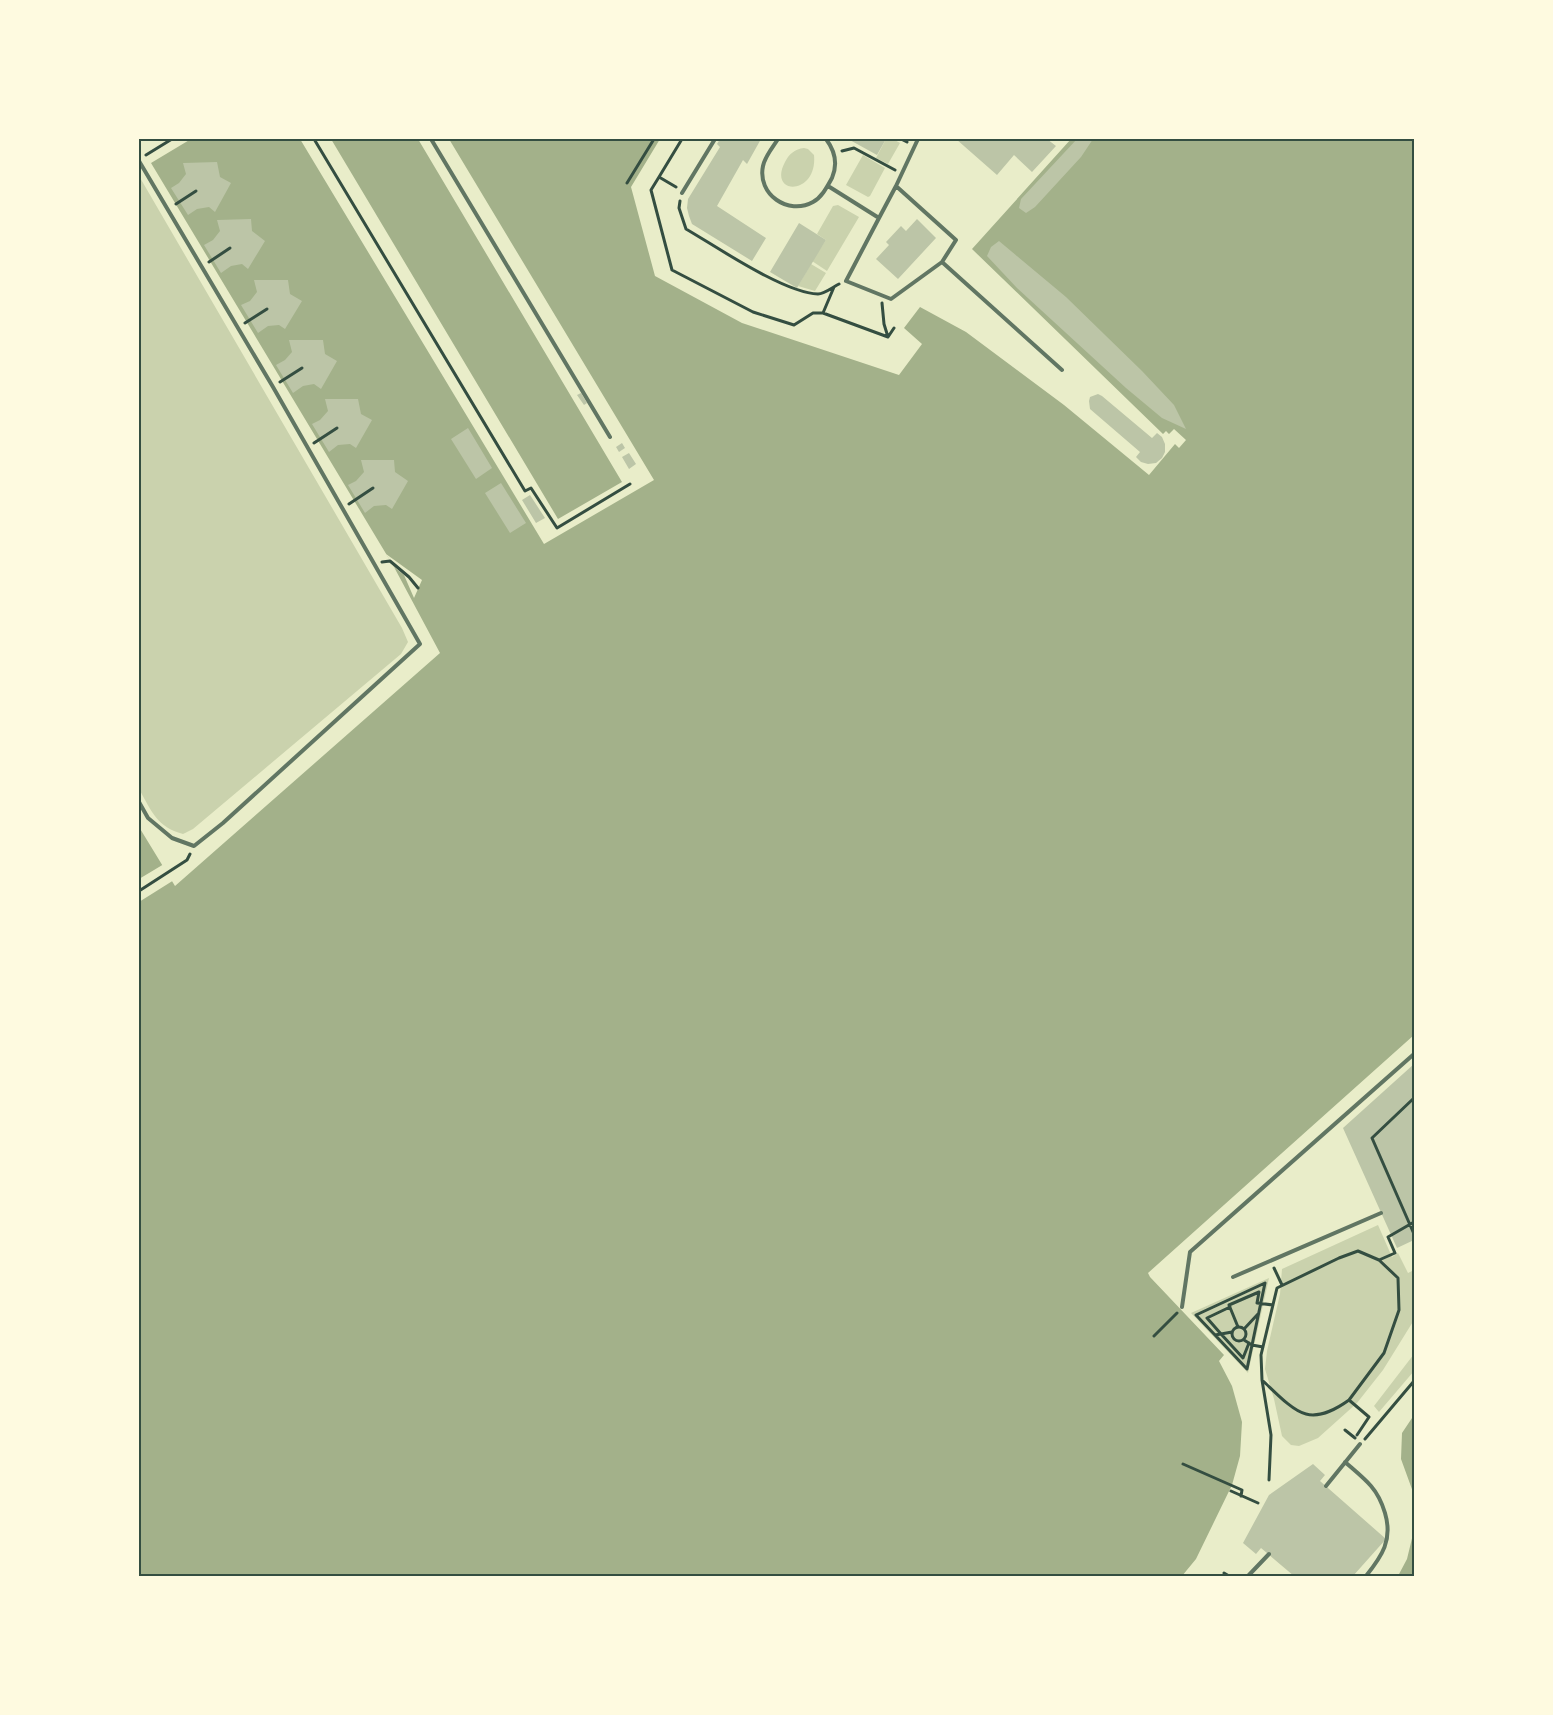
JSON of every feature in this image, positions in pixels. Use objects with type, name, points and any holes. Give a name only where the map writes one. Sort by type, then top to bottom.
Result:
[{"type":"lane","points":[[431,139],[610,437]]},
{"type":"lane","points":[[683,192],[716,139]]},
{"type":"lane","points":[[778,139],[764,163],[762,172],[766,188],[774,198],[789,206],[804,206],[818,198],[828,186],[836,163],[834,153],[826,139]]},
{"type":"lane","points":[[896,186],[956,240],[942,262],[891,299],[846,281],[896,186],[918,139]]},
{"type":"lane","points":[[139,160],[273,386],[420,644],[223,823],[194,846],[172,838],[148,818],[139,802]]},
{"type":"lane","points":[[828,186],[879,218]]},
{"type":"lane","points":[[942,262],[1062,370]]},
{"type":"lane","points":[[1182,1307],[1190,1252],[1414,1054]]},
{"type":"lane","points":[[1233,1277],[1381,1213]]},
{"type":"lane","points":[[1326,1486],[1360,1444]]},
{"type":"lane","points":[[1345,1462],[1372,1487],[1382,1502],[1387,1524],[1388,1532],[1385,1547],[1376,1564],[1366,1576]]},
{"type":"lane","points":[[1248,1576],[1269,1554]]},
{"type":"path","points":[[139,160],[172,139]]},
{"type":"path","points":[[314,139],[525,491],[531,488],[557,528],[630,484]]},
{"type":"path","points":[[627,183],[654,139]]},
{"type":"path","points":[[682,139],[651,190],[672,270],[752,312],[794,325],[813,313],[823,312],[888,337]]},
{"type":"path","points":[[834,153],[854,148],[902,174]]},
{"type":"path","points":[[659,177],[683,192],[679,208],[686,229],[765,276],[799,290],[820,294],[846,281]]},
{"type":"path","points":[[182,200],[196,191]]},
{"type":"path","points":[[215,258],[230,248]]},
{"type":"path","points":[[823,312],[834,287]]},
{"type":"path","points":[[880,295],[888,337]]},
{"type":"path","points":[[252,318],[267,309]]},
{"type":"path","points":[[888,337],[894,328]]},
{"type":"path","points":[[288,378],[302,368]]},
{"type":"path","points":[[323,437],[337,428]]},
{"type":"path","points":[[359,498],[373,488]]},
{"type":"path","points":[[374,563],[390,561],[409,577],[418,588]]},
{"type":"path","points":[[139,890],[187,860]]},
{"type":"path","points":[[1414,1098],[1372,1138],[1414,1234]]},
{"type":"path","points":[[1379,1260],[1395,1253],[1388,1237],[1414,1222]]},
{"type":"path","points":[[1262,1380],[1290,1405],[1305,1414],[1322,1414],[1349,1400],[1384,1353],[1399,1310],[1398,1278],[1379,1260],[1358,1251],[1278,1288],[1261,1355],[1262,1380],[1271,1435],[1268,1480]]},
{"type":"path","points":[[1271,1261],[1282,1286]]},
{"type":"path","points":[[1250,1344],[1246,1369],[1196,1315],[1265,1283],[1261,1304],[1259,1313],[1244,1358],[1207,1318],[1259,1292],[1257,1303],[1261,1304],[1273,1305]]},
{"type":"path","points":[[1227,1301],[1238,1327]]},
{"type":"path","points":[[1244,1329],[1259,1313]]},
{"type":"path","points":[[1154,1336],[1170,1319]]},
{"type":"path","points":[[1215,1335],[1232,1332],[1234,1328],[1238,1327],[1244,1329]]},
{"type":"path","points":[[1244,1329],[1246,1333],[1244,1340]]},
{"type":"path","points":[[1232,1332],[1232,1337],[1235,1340],[1239,1342],[1244,1340]]},
{"type":"path","points":[[1244,1340],[1250,1344],[1263,1347]]},
{"type":"path","points":[[1344,1430],[1360,1444],[1414,1381]]},
{"type":"path","points":[[1349,1400],[1369,1417],[1355,1438]]},
{"type":"path","points":[[1183,1464],[1242,1490],[1241,1496]]},
{"type":"path","points":[[1231,1491],[1258,1503]]},
{"type":"path","points":[[1224,1572],[1229,1576]]},
{"type":"shaded area","points":[[191,139],[300,139],[544,544],[654,480],[449,139],[660,139],[631,187],[655,276],[742,323],[899,375],[922,344],[904,328],[920,307],[966,332],[1064,405],[1149,475],[1175,444],[1179,448],[1186,440],[1174,429],[1169,434],[1166,431],[1163,434],[972,249],[1071,139],[1414,139],[1414,1035],[1148,1273],[1224,1355],[1219,1361],[1232,1386],[1242,1422],[1240,1456],[1232,1485],[1196,1559],[1182,1576],[139,1576],[139,827],[175,886],[440,653],[394,567],[151,163]]},
{"type":"shaded area","points":[[331,139],[418,139],[622,482],[558,519]]},
{"type":"shaded area","points":[[886,139],[893,139],[900,143],[888,164],[876,158]]},
{"type":"shaded area","points":[[804,148],[814,155],[813,168],[809,178],[802,184],[794,187],[787,186],[782,181],[781,173],[785,162],[793,152]]},
{"type":"shaded area","points":[[863,155],[885,168],[868,197],[846,185]]},
{"type":"shaded area","points":[[139,176],[402,628],[408,642],[401,654],[193,829],[183,834],[167,827],[156,818],[139,789]]},
{"type":"shaded area","points":[[838,205],[859,217],[827,271],[812,261],[826,240],[817,234],[833,206]]},
{"type":"shaded area","points":[[811,264],[826,273],[815,291],[798,286]]},
{"type":"shaded area","points":[[1378,1225],[1392,1257],[1398,1253],[1408,1273],[1414,1270],[1414,1320],[1383,1370],[1357,1403],[1318,1438],[1299,1446],[1291,1445],[1282,1436],[1265,1369],[1267,1351],[1280,1294],[1282,1269]]},
{"type":"shaded area","points":[[1269,1278],[1248,1373],[1191,1313]]},
{"type":"shaded area","points":[[1414,1354],[1414,1371],[1379,1412],[1374,1406]]},
{"type":"shaded area","points":[[1414,1415],[1414,1510],[1413,1492],[1401,1459],[1402,1433]]},
{"type":"shaded area","points":[[1414,1530],[1414,1576],[1398,1576],[1407,1559]]},
{"type":"pier","points":[[386,554],[422,580],[414,598],[404,575],[394,567]]},
{"type":"pier","points":[[164,864],[174,880],[139,902],[139,879]]},
{"type":"building","points":[[720,139],[761,139],[747,164],[743,160],[717,206],[766,238],[752,261],[692,224],[689,216],[687,208],[688,199],[720,147],[717,144]]},
{"type":"building","points":[[848,139],[886,139],[877,155]]},
{"type":"building","points":[[956,139],[1047,139],[1056,146],[1032,172],[1014,155],[997,175]]},
{"type":"building","points":[[1077,139],[1093,139],[1081,157],[1035,207],[1026,213],[1019,208],[1021,199]]},
{"type":"building","points":[[217,162],[220,177],[231,183],[215,212],[209,207],[197,209],[188,215],[171,188],[179,183],[186,174],[183,163]]},
{"type":"building","points":[[251,219],[252,231],[265,241],[248,269],[242,264],[231,266],[221,273],[204,245],[213,240],[220,231],[217,220]]},
{"type":"building","points":[[917,219],[936,238],[898,279],[876,259],[889,245],[886,242],[901,226],[906,231]]},
{"type":"building","points":[[799,223],[826,240],[797,288],[770,272]]},
{"type":"building","points":[[999,241],[1066,297],[1142,371],[1174,405],[1186,429],[1162,418],[1126,388],[1017,288],[987,256],[991,247]]},
{"type":"building","points":[[254,280],[288,280],[290,294],[302,301],[285,329],[279,325],[268,326],[258,333],[241,305],[250,301],[257,292]]},
{"type":"building","points":[[289,340],[323,340],[325,354],[337,361],[321,389],[314,384],[303,386],[293,393],[276,365],[285,360],[292,352]]},
{"type":"building","points":[[581,393],[587,403],[584,405],[577,395]]},
{"type":"building","points":[[1098,394],[1152,438],[1157,433],[1162,437],[1165,444],[1165,452],[1162,458],[1156,463],[1148,464],[1141,462],[1136,457],[1140,452],[1090,409],[1090,397]]},
{"type":"building","points":[[325,399],[358,399],[361,414],[372,420],[356,448],[350,444],[338,445],[329,452],[312,424],[320,420],[328,411]]},
{"type":"building","points":[[468,428],[492,468],[476,479],[451,439]]},
{"type":"building","points":[[622,443],[625,448],[619,452],[616,447]]},
{"type":"building","points":[[629,453],[636,464],[629,469],[622,457]]},
{"type":"building","points":[[361,460],[394,460],[395,472],[408,481],[392,509],[386,505],[374,506],[365,513],[348,485],[356,481],[364,472]]},
{"type":"building","points":[[501,483],[526,523],[510,533],[485,493]]},
{"type":"building","points":[[530,495],[545,518],[536,523],[522,500]]},
{"type":"building","points":[[1414,1064],[1414,1159],[1412,1162],[1414,1168],[1414,1240],[1397,1248],[1343,1128]]},
{"type":"building","points":[[1313,1464],[1325,1475],[1320,1481],[1386,1539],[1353,1576],[1294,1576],[1261,1548],[1256,1554],[1243,1543],[1269,1495]]}]
